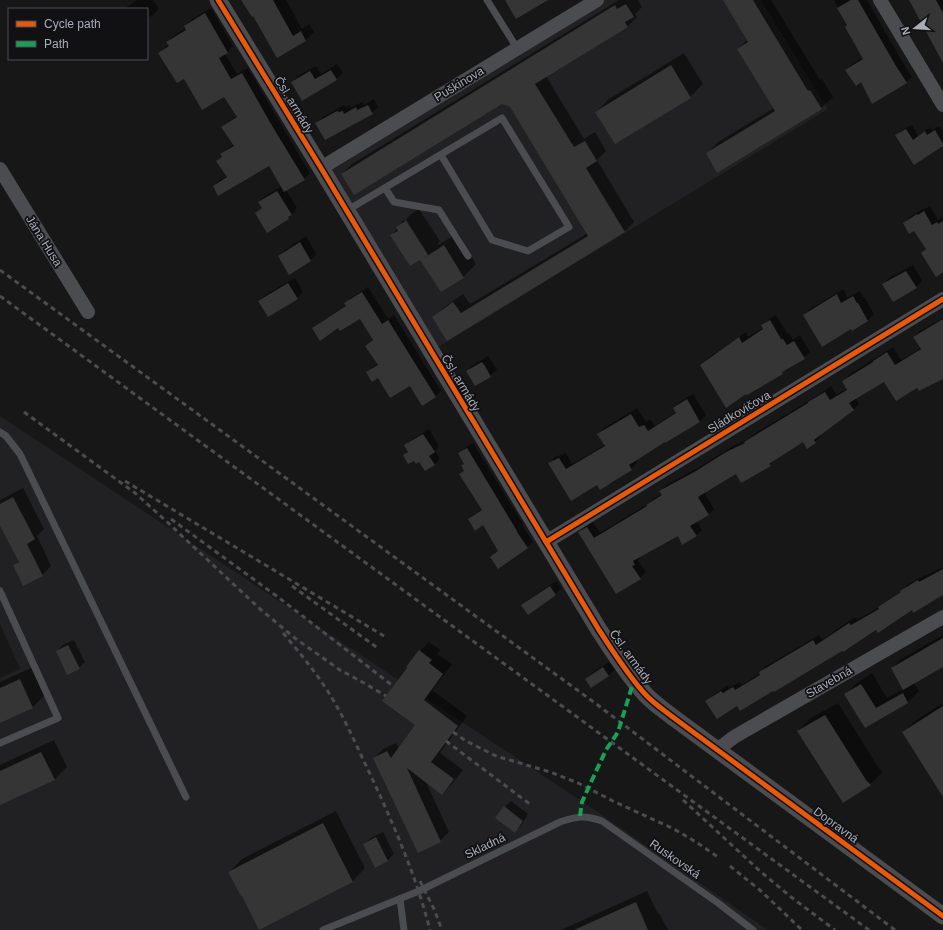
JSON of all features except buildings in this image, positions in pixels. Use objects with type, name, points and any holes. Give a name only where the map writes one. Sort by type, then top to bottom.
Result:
[{"type":"street","name":"Čsl. armády","points":[[218,0],[599,630],[645,694],[717,750]]},
{"type":"street","name":"Puškinova","points":[[321,168],[597,0]]},
{"type":"street","points":[[880,0],[943,105]]},
{"type":"street","name":"Jána Husa","points":[[0,169],[88,312]]},
{"type":"street","name":"Sládkovičova","points":[[546,542],[943,299]]},
{"type":"street","name":"Stavebná","points":[[717,750],[734,737],[943,617]]},
{"type":"street","name":"Dopravná","points":[[717,750],[943,916]]},
{"type":"lane","points":[[487,0],[517,48]]},
{"type":"lane","points":[[346,211],[502,118],[569,227],[528,251],[492,240],[441,155]]},
{"type":"lane","points":[[385,188],[394,202],[439,210],[468,256]]},
{"type":"lane","points":[[0,432],[6,436],[20,454],[186,797]]},
{"type":"lane","points":[[0,591],[58,718],[0,743]]},
{"type":"lane","name":"Skladná","points":[[323,930],[419,891],[560,822],[580,816]]},
{"type":"lane","name":"Ruskovská","points":[[580,816],[591,817],[602,821],[718,903],[753,930]]},
{"type":"lane","points":[[400,899],[404,930]]},
{"type":"shaded area","points":[[597,0],[761,0],[828,109],[430,352],[321,168]]},
{"type":"shaded area","points":[[0,416],[586,804],[768,930],[0,930],[0,678],[20,669],[0,624]]},
{"type":"railway","points":[[0,270],[595,703],[895,930]]},
{"type":"railway","points":[[0,296],[869,930]]},
{"type":"railway","points":[[24,412],[135,493],[260,609],[296,639],[340,670],[386,696]]},
{"type":"railway","points":[[125,481],[384,636]]},
{"type":"railway","points":[[171,519],[278,597],[393,686]]},
{"type":"railway","points":[[292,586],[379,649]]},
{"type":"railway","points":[[283,633],[321,681],[347,726],[379,793],[404,851],[430,930]]},
{"type":"railway","points":[[453,732],[466,741],[496,756],[550,772],[578,783],[674,829],[718,857]]},
{"type":"railway","points":[[446,741],[531,805]]},
{"type":"railway","points":[[683,800],[761,872],[835,930]]},
{"type":"railway","points":[[730,866],[761,891],[802,930]]},
{"type":"railway","points":[[420,881],[434,909],[442,930]]},
{"type":"marked path","points":[[580,816],[582,802],[606,750],[618,732],[634,680]]},
{"type":"cycle path","points":[[218,0],[599,630],[632,679],[648,697],[674,718],[943,916]]},
{"type":"cycle path","points":[[546,542],[943,299]]}]
